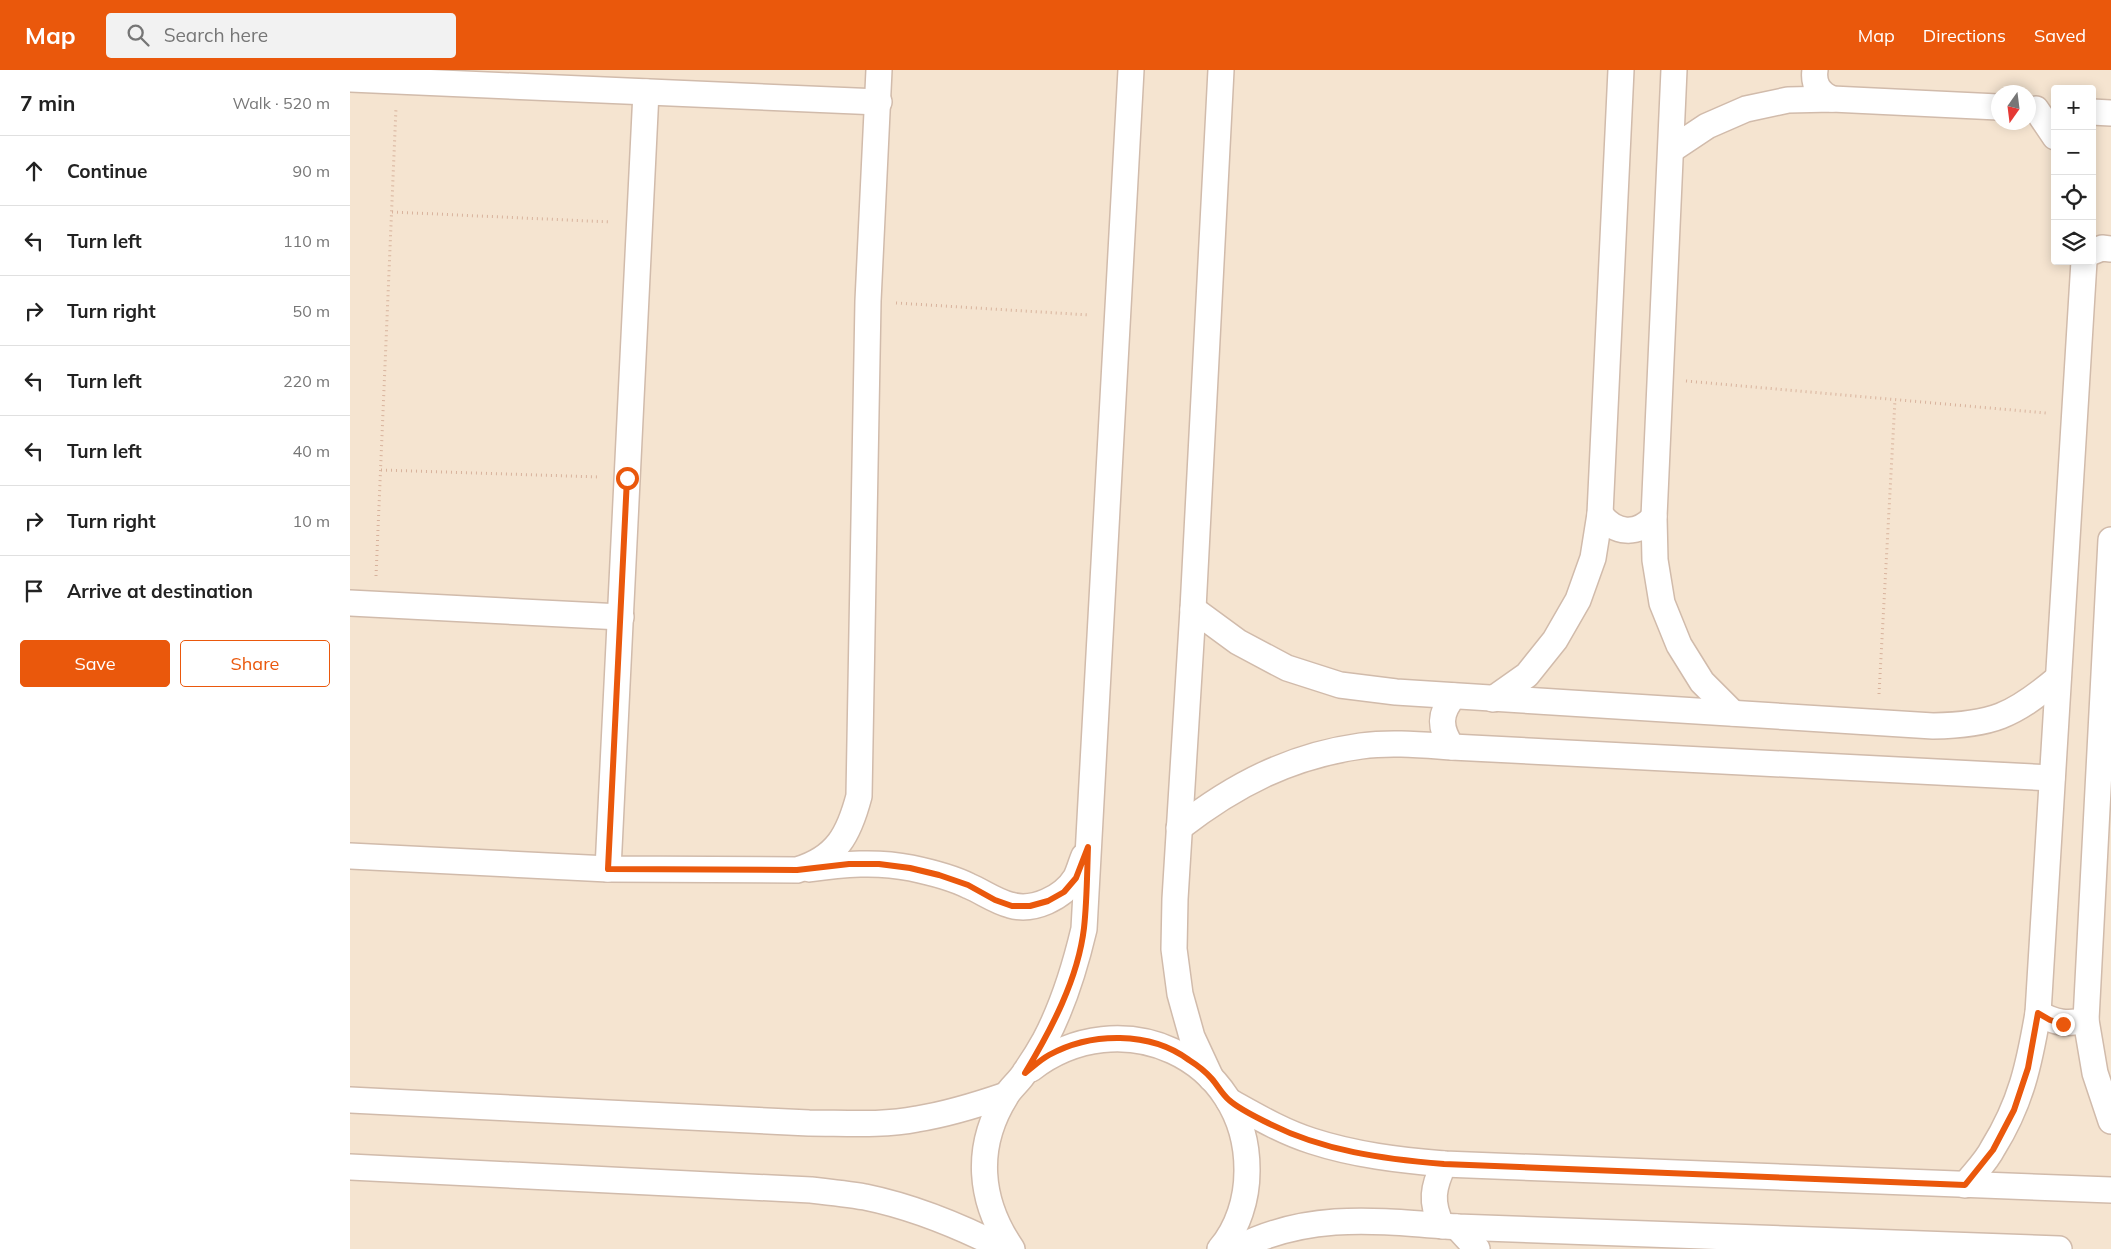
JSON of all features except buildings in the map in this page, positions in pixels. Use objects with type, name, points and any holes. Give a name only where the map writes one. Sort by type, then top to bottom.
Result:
[{"type":"street","points":[[797,870],[815,865],[837,847],[852,823],[859,796],[868,301],[879,102],[879,70]]},
{"type":"street","points":[[1012,1249],[1000,1231],[989,1204],[984,1176],[985,1148],[993,1120],[1006,1095],[1025,1073],[1045,1039],[1062,1004],[1075,966],[1084,929],[1131,70]]},
{"type":"street","points":[[1211,1078],[1192,1037],[1180,994],[1174,950],[1174,899],[1193,609],[1221,70]]},
{"type":"street","points":[[1493,698],[1527,675],[1556,640],[1578,600],[1593,558],[1600,514],[1621,70]]},
{"type":"street","points":[[1674,70],[1654,517],[1655,560],[1662,604],[1678,645],[1702,682],[1733,713]]},
{"type":"street","points":[[1816,70],[1815,82],[1818,90],[1824,96],[1832,99]]},
{"type":"street","points":[[350,79],[879,102]]},
{"type":"street","points":[[608,869],[646,92]]},
{"type":"street","points":[[1671,150],[1707,126],[1746,109],[1788,100],[1832,99],[1991,107]]},
{"type":"street","points":[[2040,109],[2052,130]]},
{"type":"street","points":[[2096,112],[2111,113]]},
{"type":"street","points":[[2096,252],[2102,248],[2111,249]]},
{"type":"street","points":[[1965,1185],[1993,1150],[2014,1110],[2028,1068],[2038,1013],[2074,416],[2087,265]]},
{"type":"street","points":[[1600,514],[1613,527],[1622,530],[1640,529],[1654,517]]},
{"type":"street","points":[[2111,540],[2086,1020],[2095,1073],[2111,1121]]},
{"type":"street","points":[[350,603],[621,616]]},
{"type":"street","points":[[1193,609],[1238,642],[1287,668],[1340,685],[1396,692],[1878,722],[1965,725],[1999,718],[2030,702],[2058,678]]},
{"type":"street","points":[[1452,746],[1442,726],[1442,715],[1447,704],[1454,696]]},
{"type":"street","points":[[1179,828],[1212,803],[1246,782],[1283,766],[1322,754],[1362,746],[1452,746],[2052,778]]},
{"type":"street","points":[[350,856],[608,869],[797,870],[849,864],[879,864],[910,868],[968,885],[995,900],[1012,906],[1030,906],[1048,901],[1064,892],[1076,878],[1088,847]]},
{"type":"street","points":[[2038,1013],[2050,1020],[2063,1024],[2086,1020]]},
{"type":"street","points":[[1025,1073],[1048,1055],[1075,1044],[1104,1038],[1134,1038],[1162,1046],[1188,1059],[1211,1078],[1229,1101],[1242,1128],[1248,1156],[1247,1186],[1240,1214],[1227,1241],[1220,1249]]},
{"type":"street","points":[[350,1100],[859,1124],[916,1120],[968,1108],[1006,1095]]},
{"type":"street","points":[[1229,1101],[1269,1123],[1310,1141],[1354,1153],[1399,1160],[1444,1164],[2111,1190]]},
{"type":"street","points":[[1444,1164],[1437,1179],[1434,1196],[1435,1212],[1477,1249]]},
{"type":"street","points":[[350,1167],[811,1190],[864,1197],[917,1211],[967,1230],[1005,1249]]},
{"type":"street","points":[[1236,1249],[1297,1227],[1345,1220],[1394,1221],[1708,1242],[2059,1249]]},
{"type":"path","points":[[375,604],[397,81]]},
{"type":"path","points":[[392,212],[640,223]]},
{"type":"path","points":[[868,301],[1118,317]]},
{"type":"path","points":[[1660,379],[2074,416]]},
{"type":"path","points":[[1878,722],[1895,400]]},
{"type":"path","points":[[381,470],[627,478]]},
{"type":"shaded area","points":[[350,70],[2111,70],[2111,1249],[350,1249]]},
{"type":"route","points":[[627,478],[608,869],[797,870],[849,864],[879,864],[910,868],[939,875],[968,885],[995,900],[1012,906],[1030,906],[1048,901],[1064,892],[1076,878],[1088,847],[1084,929],[1075,966],[1062,1004],[1045,1039],[1025,1073],[1048,1055],[1075,1044],[1104,1038],[1134,1038],[1162,1046],[1188,1059],[1211,1078],[1229,1101],[1269,1123],[1310,1141],[1354,1153],[1444,1164],[1965,1185],[1993,1150],[2014,1110],[2028,1068],[2038,1013],[2050,1020],[2063,1024]]}]
